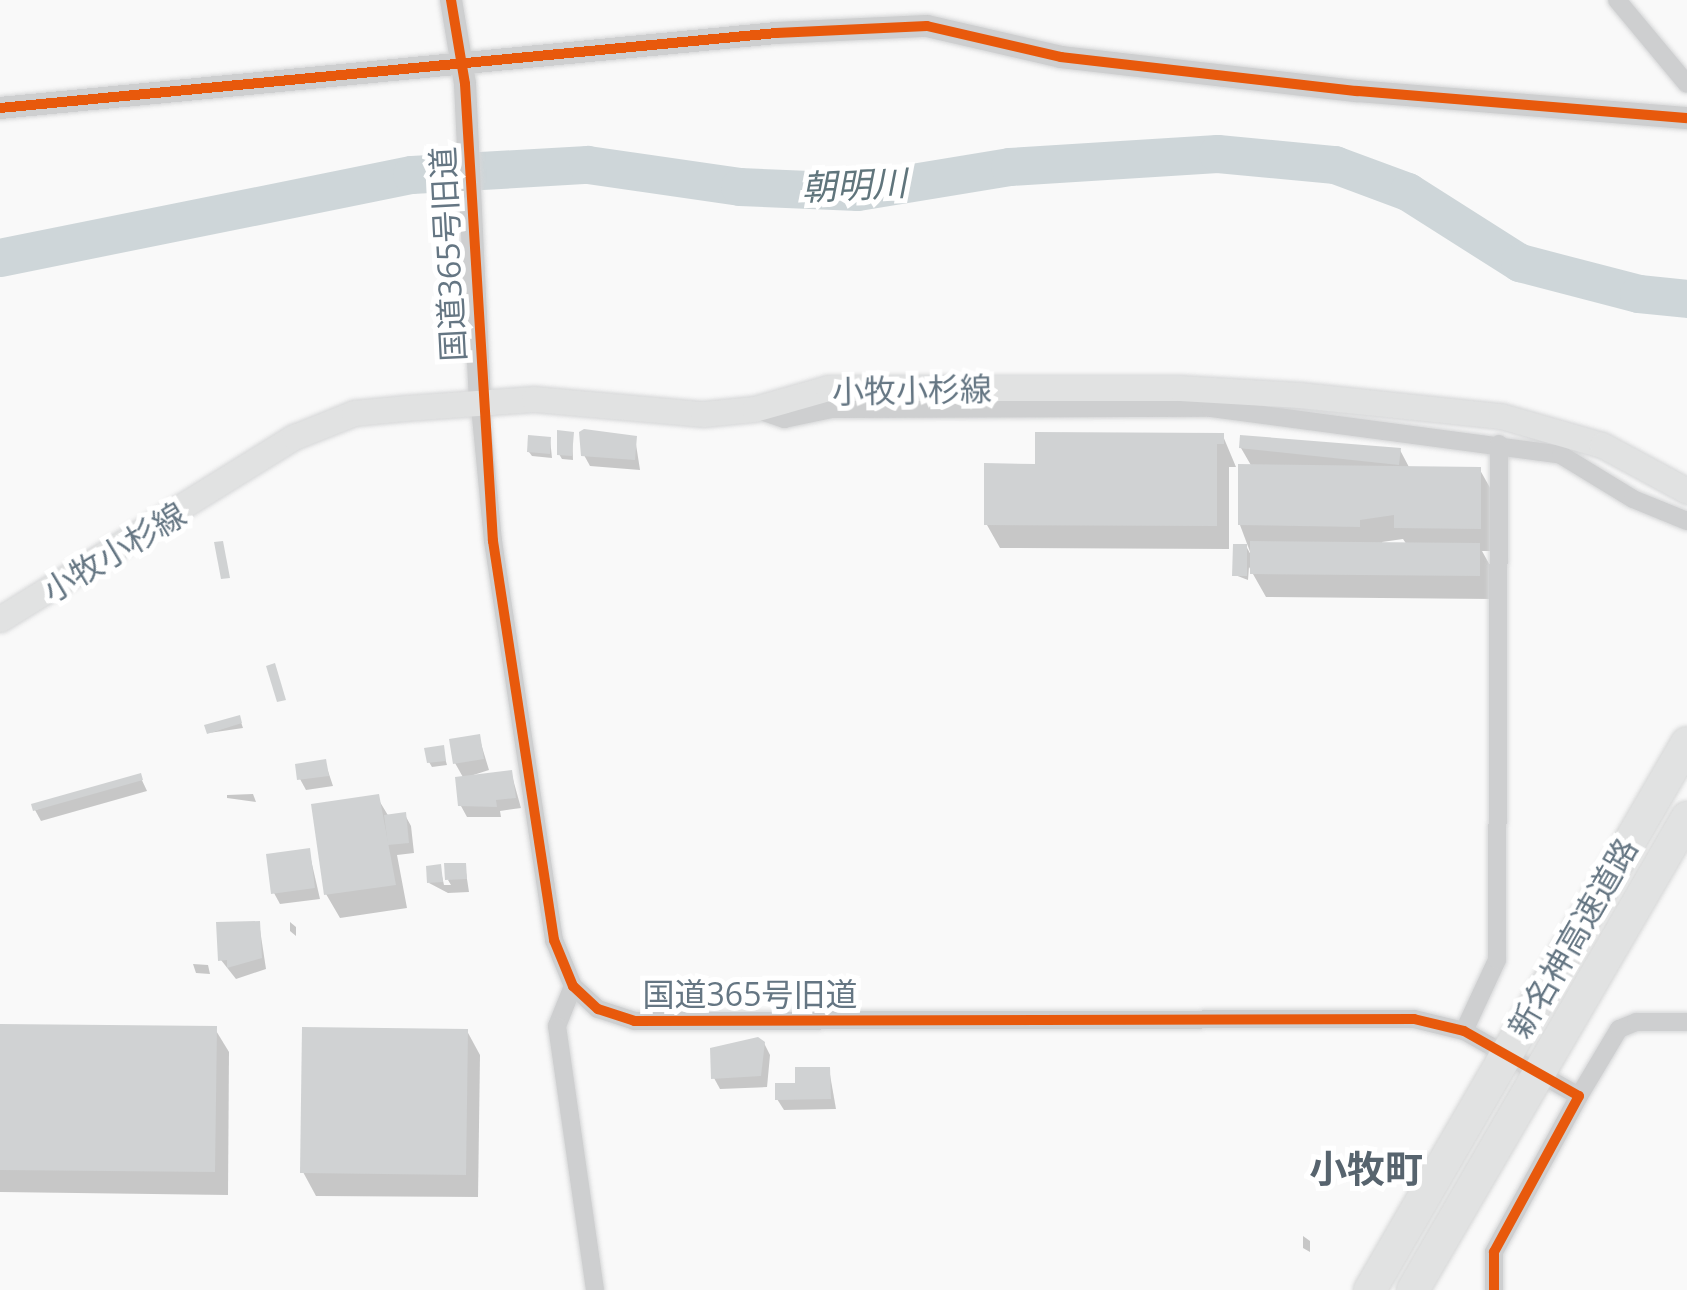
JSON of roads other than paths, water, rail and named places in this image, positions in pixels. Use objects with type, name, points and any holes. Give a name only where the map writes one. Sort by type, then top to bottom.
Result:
[{"type":"highway","name":"新名神高速道路","points":[[1370,1290],[1687,742]]},
{"type":"highway","name":"新名神高速道路","points":[[1413,1290],[1687,818]]},
{"type":"main road","name":"小牧小杉線","points":[[0,619],[324,422],[480,398],[703,414],[754,409],[828,388],[1180,388],[1300,395],[1501,416],[1602,445],[1687,491]]},
{"type":"street","name":"国道365号旧道","points":[[450,0],[464,74],[480,398],[493,541],[554,940],[573,986],[598,1009],[634,1020],[1414,1020],[1464,1030],[1580,1096]]},
{"type":"street","points":[[1616,0],[1687,84]]},
{"type":"street","points":[[0,108],[464,74],[776,33],[927,26],[1060,57],[1687,118]]},
{"type":"street","points":[[754,409],[784,419],[832,409],[948,406],[1211,408],[1561,455],[1632,499],[1687,521]]},
{"type":"street","points":[[1464,1030],[1497,960],[1498,444]]},
{"type":"street","points":[[573,986],[557,1026],[595,1290]]},
{"type":"street","points":[[1494,1290],[1494,1252],[1618,1029],[1636,1022],[1687,1022]]},
{"type":"waterway","name":"朝明川","points":[[0,258],[412,175],[588,165],[740,187],[858,192],[1010,167],[1218,154],[1335,165],[1408,192],[1520,263],[1639,294],[1687,299]]},
{"type":"district","name":"小牧町","points":[[1366,1169]]}]
